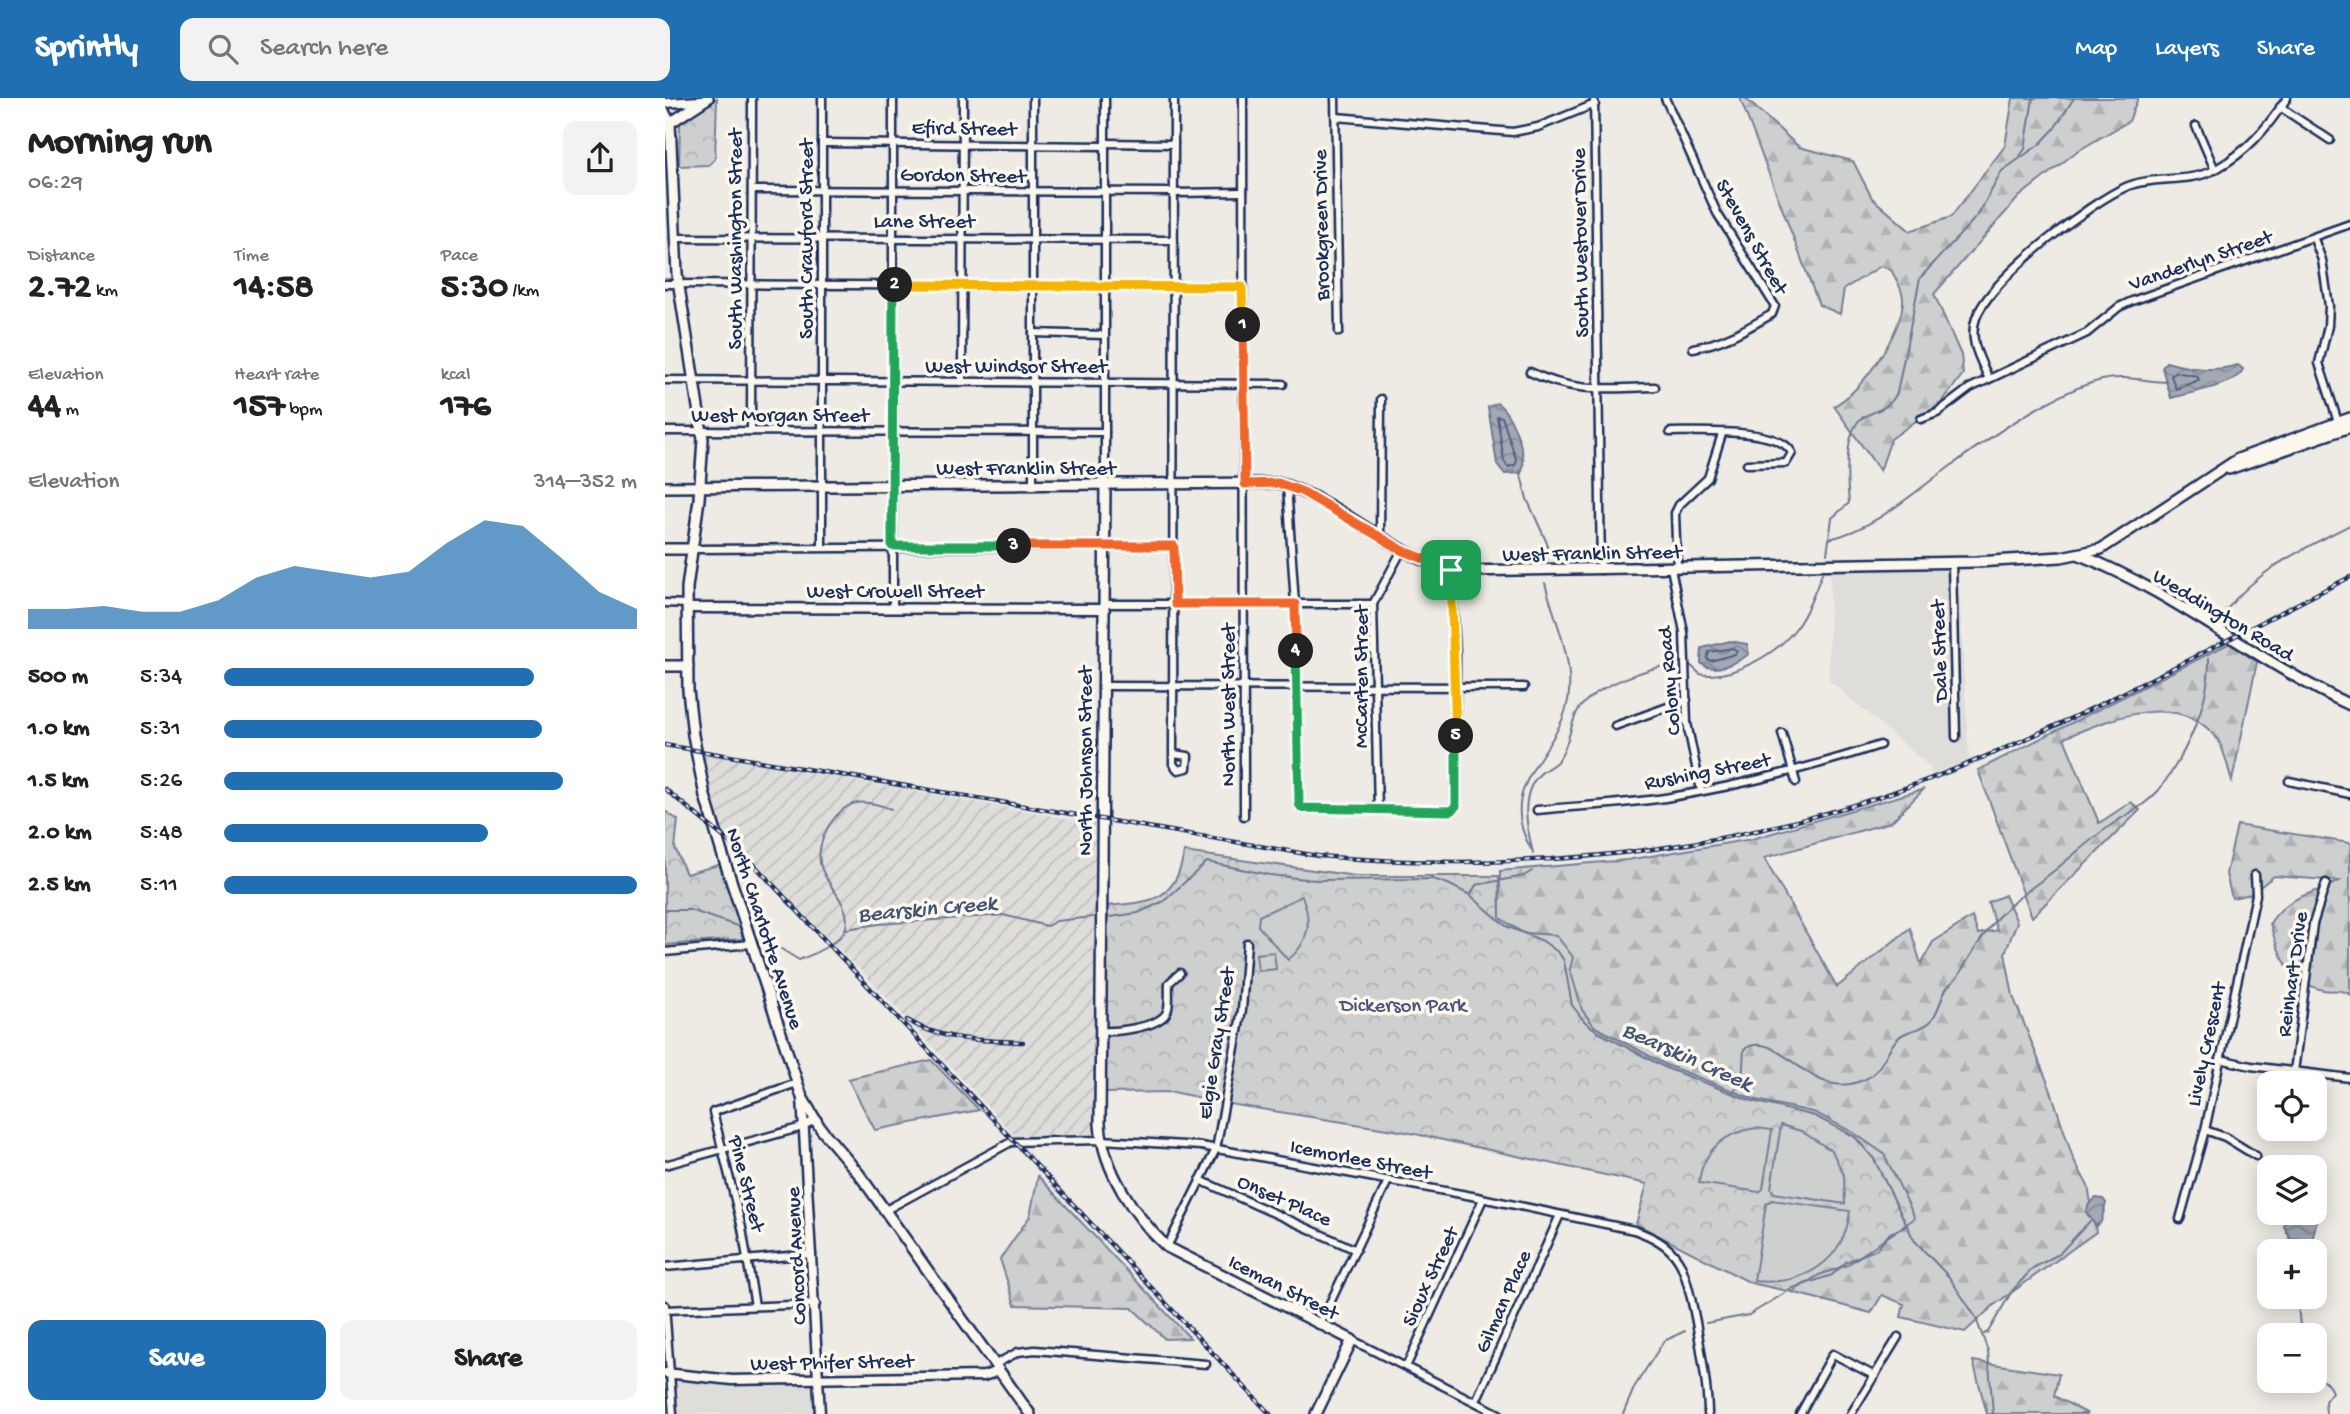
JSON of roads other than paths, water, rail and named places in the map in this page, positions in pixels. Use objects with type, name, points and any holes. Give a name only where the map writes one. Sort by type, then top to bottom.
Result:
[{"type":"main road","points":[[668,125],[706,100]]},
{"type":"main road","name":"North Charlotte Avenue","points":[[668,125],[678,284],[702,431],[701,487],[687,606],[688,666],[699,773],[751,944],[811,1122]]},
{"type":"main road","points":[[2079,555],[2101,549],[2119,540],[2220,471],[2251,454],[2350,418]]},
{"type":"main road","points":[[2318,438],[2338,422]]},
{"type":"main road","points":[[2220,471],[2350,426]]},
{"type":"main road","name":"West Franklin Street","points":[[665,487],[1105,484],[1287,486],[1402,550],[1451,570],[1483,572],[1952,563],[2079,555]]},
{"type":"main road","name":"North Johnson Street","points":[[1102,1140],[1105,484]]},
{"type":"main road","points":[[665,549],[692,549]]},
{"type":"main road","name":"Weddington Road","points":[[2079,555],[2131,579],[2293,675],[2350,705]]},
{"type":"main road","points":[[665,666],[688,666]]},
{"type":"main road","points":[[811,1122],[821,1129],[849,1161],[1030,1414]]},
{"type":"main road","name":"Iceman Street","points":[[1102,1140],[1111,1171],[1148,1227],[1167,1247],[1352,1340]]},
{"type":"main road","points":[[1316,1414],[1352,1340]]},
{"type":"street","name":"South Washington Street","points":[[751,431],[752,98]]},
{"type":"street","name":"South Crawford Street","points":[[822,98],[822,546]]},
{"type":"street","points":[[893,98],[893,607]]},
{"type":"street","points":[[962,382],[963,98]]},
{"type":"street","points":[[1033,98],[1033,485]]},
{"type":"street","name":"North Johnson Street","points":[[1105,98],[1105,484]]},
{"type":"street","points":[[1173,754],[1174,98]]},
{"type":"street","name":"North West Street","points":[[1243,98],[1244,816]]},
{"type":"street","name":"Brookgreen Drive","points":[[1335,98],[1339,332]]},
{"type":"street","name":"Stevens Street","points":[[1665,98],[1717,213],[1775,306],[1772,314],[1716,344],[1693,348]]},
{"type":"street","points":[[1989,379],[1974,344],[1975,319],[2023,257],[2129,185],[2187,179],[2215,170],[2239,156],[2255,142],[2287,98]]},
{"type":"street","points":[[665,103],[706,100]]},
{"type":"street","points":[[1336,117],[1513,132],[1538,127],[1596,101]]},
{"type":"street","name":"South Westover Drive","points":[[1596,101],[1601,570]]},
{"type":"street","points":[[2280,107],[2330,140]]},
{"type":"street","points":[[665,112],[668,125]]},
{"type":"street","points":[[2196,126],[2215,170]]},
{"type":"street","name":"Efird Street","points":[[822,143],[1174,144]]},
{"type":"street","name":"Gordon Street","points":[[752,190],[1243,192]]},
{"type":"street","name":"Vanderlyn Street","points":[[1921,419],[1989,379],[2087,333],[2119,307],[2131,301],[2314,239],[2350,224]]},
{"type":"street","name":"Lane Street","points":[[674,238],[1173,240]]},
{"type":"street","points":[[2314,239],[2322,260],[2329,306],[2328,326],[2319,363],[2338,422]]},
{"type":"street","points":[[665,284],[1242,287]]},
{"type":"street","points":[[1033,334],[1104,335]]},
{"type":"street","points":[[1531,372],[1560,385],[1597,388],[1655,387]]},
{"type":"street","name":"West Windsor Street","points":[[665,380],[1283,384]]},
{"type":"street","points":[[1380,537],[1381,398]]},
{"type":"street","name":"West Morgan Street","points":[[665,431],[1105,432]]},
{"type":"street","points":[[1670,432],[1735,432],[1773,439],[1790,448],[1792,453],[1786,463],[1747,464]]},
{"type":"street","name":"Colony Road","points":[[1701,791],[1687,723],[1684,632],[1674,568],[1675,513],[1678,505],[1708,478],[1722,434]]},
{"type":"street","points":[[1287,486],[1295,604],[1299,804],[1302,808],[1451,811],[1456,806],[1456,687],[1451,570]]},
{"type":"street","points":[[692,549],[822,546],[1174,546]]},
{"type":"street","name":"McCarten Street","points":[[1378,810],[1373,604],[1402,550]]},
{"type":"street","name":"Dale Street","points":[[1952,563],[1956,737]]},
{"type":"street","name":"West Crowell Street","points":[[665,603],[687,606],[893,607],[1373,604]]},
{"type":"street","points":[[1102,686],[1524,687]]},
{"type":"street","points":[[1615,726],[1687,700]]},
{"type":"street","points":[[1782,733],[1797,782]]},
{"type":"street","name":"Rushing Street","points":[[1537,810],[1640,801],[1701,791],[1793,770],[1880,744]]},
{"type":"street","points":[[2289,781],[2350,794]]},
{"type":"street","name":"Lively Crescent","points":[[2180,1219],[2205,1130],[2256,895],[2255,875]]},
{"type":"street","name":"Reinhart Drive","points":[[2294,1071],[2313,924],[2326,883]]},
{"type":"street","name":"Elgie Gray Street","points":[[1167,1247],[1216,1149],[1242,1010],[1247,943]]},
{"type":"street","points":[[665,952],[751,944]]},
{"type":"street","points":[[1101,1031],[1126,1030],[1163,1017],[1168,1009],[1169,983],[1180,973]]},
{"type":"street","points":[[2220,1059],[2288,1071]]},
{"type":"street","points":[[2327,1076],[2350,1078]]},
{"type":"street","name":"Pine Street","points":[[755,1306],[748,1259],[714,1110],[797,1083]]},
{"type":"street","points":[[665,1165],[811,1122]]},
{"type":"street","name":"Concord Avenue","points":[[811,1122],[812,1254],[820,1414]]},
{"type":"street","points":[[2205,1130],[2225,1137],[2256,1156]]},
{"type":"street","name":"Icemorlee Street","points":[[884,1211],[1011,1142],[1159,1141],[1216,1149],[1483,1199],[1645,1234],[1677,1258],[1686,1276],[1709,1414]]},
{"type":"street","name":"Onset Place","points":[[1200,1180],[1356,1250]]},
{"type":"street","points":[[1320,1324],[1388,1181]]},
{"type":"street","name":"Sioux Street","points":[[1406,1367],[1483,1199]]},
{"type":"street","name":"Gilman Place","points":[[1476,1401],[1560,1215]]},
{"type":"street","points":[[665,1267],[812,1254]]},
{"type":"street","points":[[666,1310],[816,1304]]},
{"type":"street","points":[[665,1305],[673,1414]]},
{"type":"street","points":[[1851,1414],[1898,1336]]},
{"type":"street","name":"Iceman Street","points":[[1352,1340],[1499,1414]]},
{"type":"street","name":"West Phifer Street","points":[[668,1373],[732,1380],[984,1376],[1018,1352],[1035,1350],[1206,1364]]},
{"type":"street","points":[[1801,1414],[1833,1354],[1875,1376]]},
{"type":"water","points":[[2166,362],[2202,369],[2238,365],[2243,369],[2239,375],[2223,384],[2171,398],[2162,368]]},
{"type":"water","points":[[1497,403],[1508,415],[1518,436],[1523,457],[1521,473],[1505,474],[1497,464],[1488,407]]},
{"type":"water","points":[[1730,641],[1747,644],[1749,654],[1719,668],[1701,663],[1702,648]]},
{"type":"water","points":[[2096,1198],[2103,1199],[2106,1203],[2101,1222],[2096,1226],[2086,1212],[2089,1204]]},
{"type":"water","points":[[2316,1225],[2312,1239],[2290,1238],[2284,1226]]},
{"type":"waterway","points":[[2020,156],[2025,149],[2033,98]]},
{"type":"waterway","points":[[1827,554],[1832,518],[1849,503],[1848,458],[1852,434],[1862,418],[1886,406],[1897,393],[1920,278],[1978,215],[2002,171],[2040,144],[2054,129],[2074,98]]},
{"type":"waterway","points":[[1829,539],[1877,519],[2001,430],[2063,394],[2110,379],[2166,382]]},
{"type":"waterway","points":[[1520,471],[1527,499],[1547,543],[1547,563]]},
{"type":"waterway","points":[[2219,620],[2232,603],[2261,576],[2295,554],[2350,525]]},
{"type":"waterway","points":[[1688,663],[1700,674],[1726,673],[1753,663],[1778,647],[1796,628],[1808,608],[1822,573]]},
{"type":"waterway","points":[[1531,849],[1521,825],[1520,804],[1525,786],[1565,713],[1569,692],[1565,650],[1545,583]]},
{"type":"waterway","points":[[1732,1092],[1742,1083],[1744,1049],[1757,1045],[1770,1047],[1825,1082],[1842,1085],[1861,1081],[1874,1073],[1898,1038],[1930,1022],[1946,989],[1959,975],[1982,937],[2005,910],[2100,833],[2159,790],[2195,728],[2205,693],[2209,658]]},
{"type":"waterway","points":[[1533,853],[1526,812],[1529,792],[1539,775],[1560,758],[1577,712],[1585,702],[1610,685],[1640,673],[1683,662]]},
{"type":"waterway","name":"Bearskin Creek","points":[[760,936],[799,960],[839,938],[846,927],[847,918],[820,863],[824,836],[841,811],[855,803],[871,803],[891,809]]},
{"type":"waterway","name":"Bearskin Creek","points":[[1110,917],[1138,913],[1164,901],[1207,862],[1270,875],[1315,880],[1433,879],[1470,895],[1506,926],[1543,941],[1559,953],[1564,961],[1572,1005],[1584,1021],[1598,1032],[1666,1068],[1752,1101],[1815,1116],[1855,1137],[1874,1159],[1914,1240],[1949,1277],[1975,1316],[1988,1351],[1993,1414]]},
{"type":"waterway","points":[[1471,894],[1476,885],[1524,876],[1532,871]]},
{"type":"waterway","name":"Bearskin Creek","points":[[665,910],[690,910],[737,926]]},
{"type":"waterway","name":"Bearskin Creek","points":[[846,929],[1003,915],[1047,926],[1056,921],[1093,917]]},
{"type":"waterway","points":[[1984,1334],[1988,1332],[2012,1291],[2033,1268],[2059,1254],[2090,1221]]},
{"type":"waterway","points":[[1706,1323],[1749,1315],[1793,1288],[1832,1275],[1846,1262],[1877,1249],[1890,1233],[1905,1227]]},
{"type":"waterway","points":[[2298,1309],[2300,1323]]},
{"type":"waterway","points":[[1623,1414],[1635,1386],[1664,1341],[1685,1331]]},
{"type":"waterway","points":[[2326,1414],[2325,1401],[2332,1392],[2327,1383]]},
{"type":"railway","points":[[665,745],[1318,856],[1470,862],[1621,853],[1770,828],[1844,808],[1916,784],[2027,739],[2082,713],[2350,577]]},
{"type":"railway","points":[[665,789],[744,854],[1270,1414]]},
{"type":"railway","points":[[907,1020],[949,1036],[1023,1042]]},
{"type":"park label","name":"Dickerson Park","points":[[1403,1004]]}]
